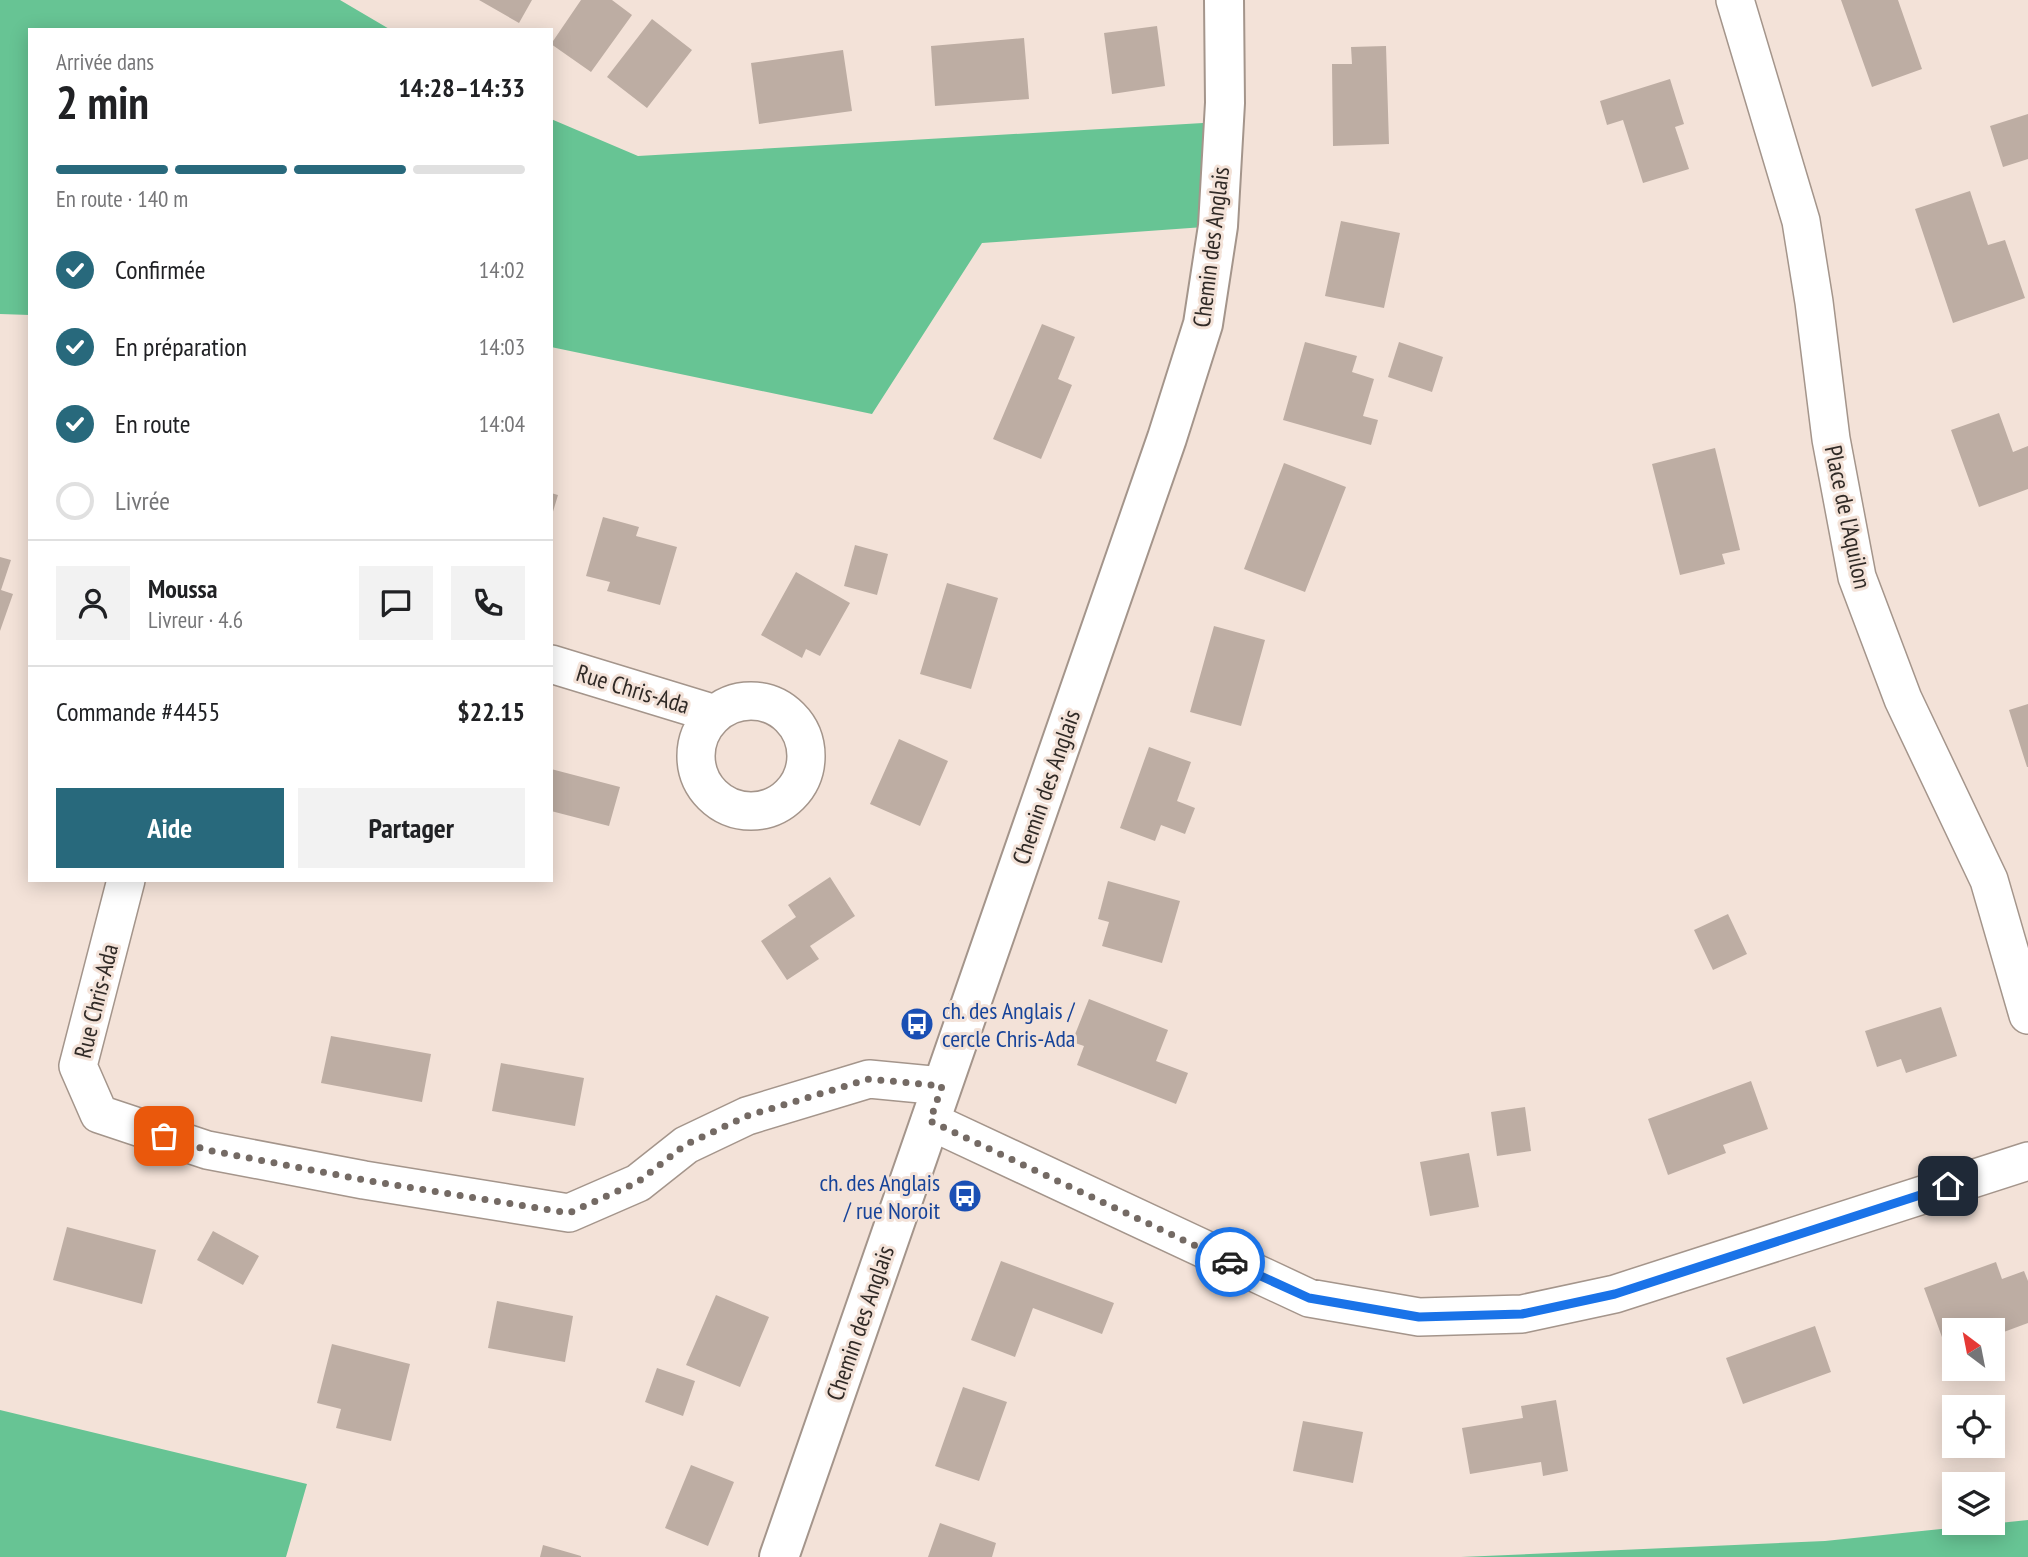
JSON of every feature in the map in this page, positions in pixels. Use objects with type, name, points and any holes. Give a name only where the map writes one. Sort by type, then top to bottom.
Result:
[{"type":"street","name":"Chemin des Anglais","points":[[779,1557],[1163,450],[1203,324],[1219,212],[1225,103],[1224,0]]},
{"type":"street","name":"Place de l'Aquilon","points":[[1735,0],[1801,220],[1814,302],[1830,439],[1857,577],[1902,699],[1989,880],[2028,1015]]},
{"type":"street","name":"Rue Chris-Ada","points":[[553,665],[715,713]]},
{"type":"street","name":"Rue Chris-Ada","points":[[126,882],[78,1066],[99,1114],[207,1150],[364,1180],[569,1213],[638,1182],[685,1145],[747,1116],[869,1079],[936,1104],[1309,1298],[1419,1317],[1522,1314],[1615,1294],[2028,1161]]},
{"type":"green space","points":[[0,0],[340,0],[388,28],[28,28],[28,315],[0,314]]},
{"type":"green space","points":[[553,120],[638,156],[1220,122],[1218,226],[982,243],[872,414],[553,347]]},
{"type":"green space","points":[[0,1410],[307,1484],[286,1557],[0,1557]]},
{"type":"green space","points":[[2028,1520],[2028,1557],[1461,1557],[1825,1541],[1942,1529],[1942,1535],[2005,1535],[2005,1522]]},
{"type":"building","points":[[479,0],[532,0],[519,23]]},
{"type":"building","points":[[581,0],[612,0],[632,15],[591,72],[553,45],[553,41]]},
{"type":"building","points":[[1841,0],[1898,0],[1922,69],[1872,87]]},
{"type":"building","points":[[652,19],[692,50],[647,108],[607,77]]},
{"type":"building","points":[[1157,26],[1165,86],[1112,94],[1104,33]]},
{"type":"building","points":[[1024,38],[1029,99],[935,106],[931,46]]},
{"type":"building","points":[[1386,46],[1389,144],[1333,146],[1332,64],[1352,64],[1351,47]]},
{"type":"building","points":[[843,50],[852,111],[759,124],[751,63]]},
{"type":"building","points":[[1670,79],[1684,124],[1675,127],[1689,169],[1643,183],[1623,120],[1607,125],[1600,101]]},
{"type":"building","points":[[2028,114],[2028,159],[2003,167],[1990,126]]},
{"type":"building","points":[[1970,191],[1988,245],[2005,240],[2025,298],[1953,323],[1915,209]]},
{"type":"building","points":[[1341,221],[1400,233],[1384,308],[1325,296]]},
{"type":"building","points":[[1042,324],[1075,337],[1058,379],[1072,385],[1041,459],[993,439]]},
{"type":"building","points":[[1305,342],[1357,356],[1352,372],[1374,379],[1363,416],[1378,420],[1371,445],[1283,420]]},
{"type":"building","points":[[1399,342],[1443,357],[1432,392],[1388,377]]},
{"type":"building","points":[[1999,413],[2013,452],[2028,446],[2028,489],[1979,507],[1951,430]]},
{"type":"building","points":[[1715,448],[1740,550],[1722,554],[1725,564],[1680,575],[1652,464]]},
{"type":"building","points":[[1284,463],[1346,487],[1305,592],[1244,569]]},
{"type":"building","points":[[553,494],[558,495],[553,512]]},
{"type":"building","points":[[603,517],[639,527],[636,536],[677,547],[660,605],[607,591],[610,582],[586,576]]},
{"type":"building","points":[[855,545],[888,554],[877,595],[844,586]]},
{"type":"building","points":[[0,557],[11,560],[1,590],[13,594],[0,631]]},
{"type":"building","points":[[796,572],[850,603],[820,656],[806,649],[802,658],[761,635]]},
{"type":"building","points":[[947,583],[998,598],[971,689],[920,674]]},
{"type":"building","points":[[1214,626],[1265,640],[1241,726],[1190,712]]},
{"type":"building","points":[[2028,704],[2028,767],[2027,767],[2009,710]]},
{"type":"building","points":[[899,739],[948,761],[920,826],[870,804]]},
{"type":"building","points":[[1149,747],[1191,762],[1177,801],[1195,808],[1185,834],[1161,825],[1155,841],[1120,828]]},
{"type":"building","points":[[553,770],[620,787],[609,826],[553,812]]},
{"type":"building","points":[[830,877],[855,916],[810,946],[819,959],[787,980],[761,941],[796,917],[788,905]]},
{"type":"building","points":[[1108,881],[1180,901],[1162,963],[1102,946],[1109,922],[1098,919]]},
{"type":"building","points":[[1728,914],[1747,954],[1713,970],[1694,930]]},
{"type":"building","points":[[1089,999],[1168,1030],[1156,1061],[1188,1073],[1176,1104],[1077,1065],[1084,1046],[1072,1042]]},
{"type":"building","points":[[1941,1007],[1957,1056],[1906,1073],[1901,1059],[1877,1067],[1865,1031]]},
{"type":"building","points":[[331,1036],[431,1054],[422,1102],[321,1083]]},
{"type":"building","points":[[501,1063],[584,1078],[575,1126],[492,1111]]},
{"type":"building","points":[[1751,1081],[1768,1129],[1723,1145],[1726,1153],[1668,1175],[1648,1119]]},
{"type":"building","points":[[1525,1107],[1531,1151],[1497,1156],[1491,1112]]},
{"type":"building","points":[[1469,1153],[1479,1207],[1430,1216],[1420,1162]]},
{"type":"building","points":[[67,1227],[156,1250],[142,1304],[53,1280]]},
{"type":"building","points":[[213,1231],[259,1256],[243,1285],[197,1260]]},
{"type":"building","points":[[1001,1261],[1114,1303],[1102,1334],[1033,1308],[1015,1357],[971,1340]]},
{"type":"building","points":[[1996,1262],[2002,1279],[2024,1271],[2028,1281],[2028,1323],[2006,1331],[2006,1318],[1942,1318],[1942,1337],[1924,1288]]},
{"type":"building","points":[[716,1295],[769,1317],[740,1387],[686,1365]]},
{"type":"building","points":[[497,1301],[573,1316],[565,1362],[488,1348]]},
{"type":"building","points":[[1815,1326],[1831,1372],[1743,1404],[1726,1358]]},
{"type":"building","points":[[332,1344],[410,1364],[391,1441],[336,1428],[341,1409],[317,1403]]},
{"type":"building","points":[[657,1368],[695,1381],[683,1416],[645,1402]]},
{"type":"building","points":[[963,1387],[1007,1402],[979,1481],[935,1466]]},
{"type":"building","points":[[1556,1400],[1568,1471],[1543,1476],[1541,1462],[1470,1474],[1462,1428],[1523,1418],[1521,1406]]},
{"type":"building","points":[[1303,1421],[1363,1432],[1353,1483],[1293,1471]]},
{"type":"building","points":[[691,1465],[734,1482],[708,1546],[665,1528]]},
{"type":"building","points":[[940,1523],[996,1543],[992,1557],[928,1557]]},
{"type":"building","points":[[543,1545],[581,1556],[581,1557],[540,1557]]},
{"type":"way so far","points":[[164,1136],[207,1150],[364,1180],[569,1213],[638,1182],[685,1145],[747,1116],[869,1079],[942,1086],[930,1121],[1230,1262]]},
{"type":"place","name":"ch. des Anglais / cercle Chris-Ada","points":[[917,1024]]},
{"type":"place","name":"ch. des Anglais / rue Noroit","points":[[965,1196]]},
{"type":"route","points":[[1230,1262],[1309,1298],[1419,1317],[1522,1314],[1615,1294],[1948,1186]]}]
